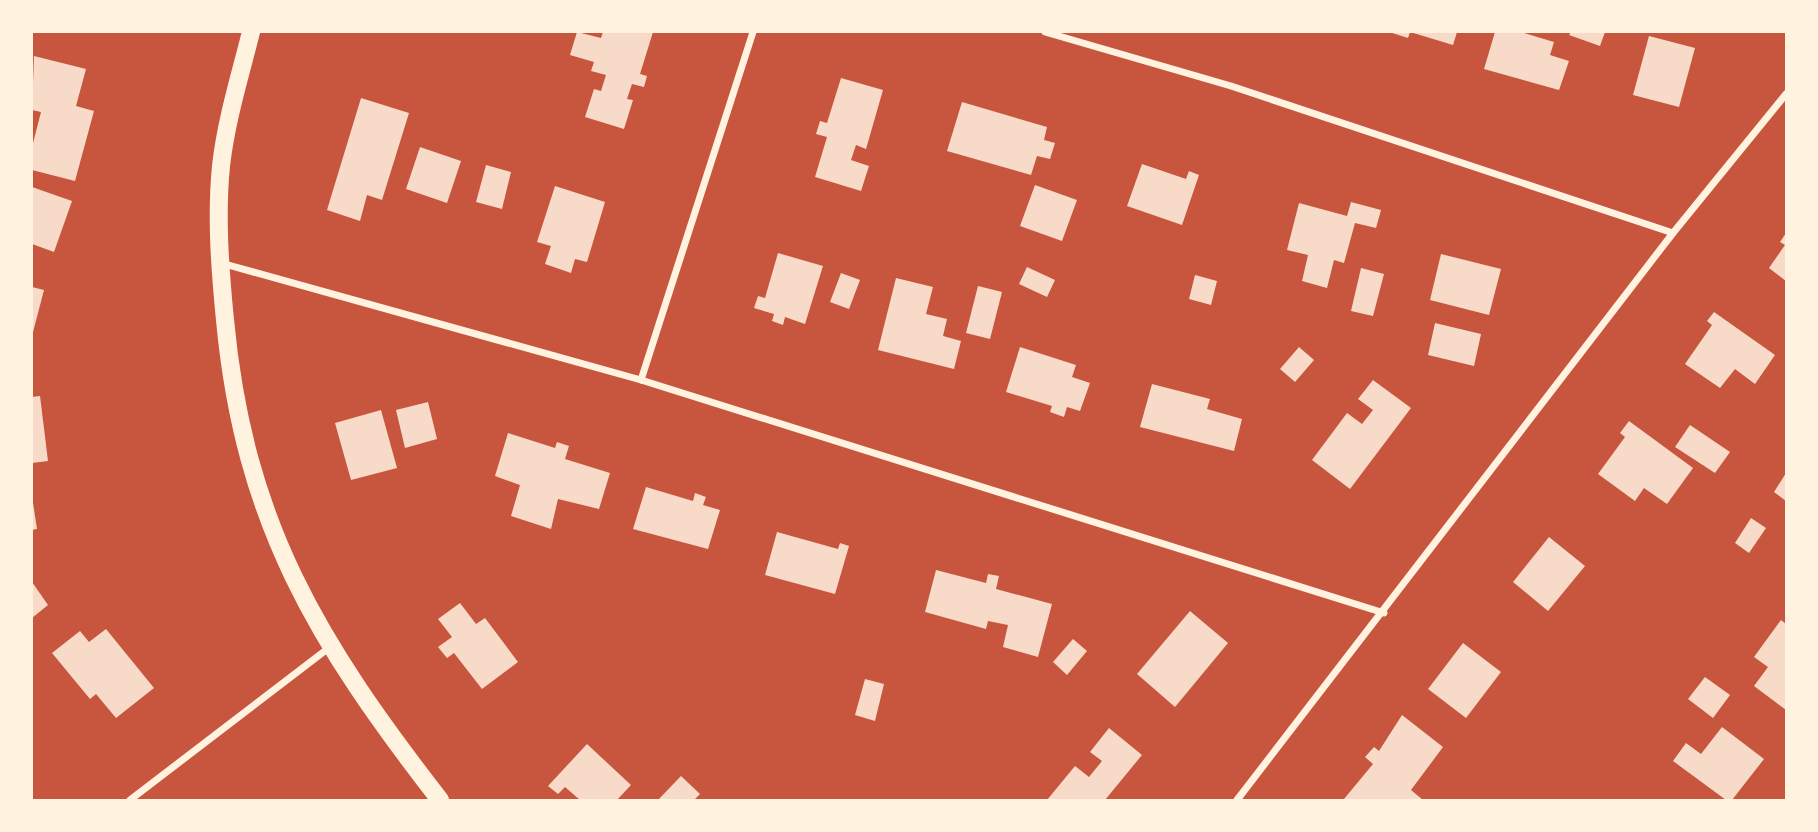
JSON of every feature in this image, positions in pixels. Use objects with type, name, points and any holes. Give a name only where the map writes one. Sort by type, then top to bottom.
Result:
[{"type":"main road","points":[[251,32],[231,108],[221,166],[220,262],[227,343],[248,456],[286,565],[330,647],[377,720],[440,800]]},
{"type":"street","points":[[641,380],[753,32]]},
{"type":"street","points":[[1045,32],[1231,86],[1673,233]]},
{"type":"street","points":[[1237,800],[1673,233],[1787,94]]},
{"type":"street","points":[[220,262],[641,380],[1384,612]]},
{"type":"street","points":[[130,800],[330,647]]},
{"type":"building","points":[[577,32],[601,38],[603,32],[653,32],[640,74],[647,76],[644,87],[632,84],[627,99],[633,100],[624,129],[585,117],[594,89],[601,91],[606,75],[591,71],[594,62],[570,55]]},
{"type":"building","points":[[1389,32],[1410,32],[1408,38]]},
{"type":"building","points":[[1410,32],[1457,32],[1453,45]]},
{"type":"building","points":[[1495,32],[1521,32],[1554,42],[1550,55],[1569,61],[1559,90],[1484,69]]},
{"type":"building","points":[[1571,32],[1605,32],[1600,46],[1569,35]]},
{"type":"building","points":[[1649,36],[1695,48],[1679,107],[1633,95]]},
{"type":"building","points":[[34,56],[86,69],[76,106],[94,111],[75,181],[32,170],[32,147],[41,112],[32,110]]},
{"type":"building","points":[[841,78],[883,90],[866,149],[856,145],[851,160],[869,166],[861,191],[815,177],[827,137],[816,134],[820,121],[827,123]]},
{"type":"building","points":[[361,98],[409,113],[382,200],[367,195],[360,221],[327,210]]},
{"type":"building","points":[[962,102],[1047,127],[1044,140],[1055,143],[1050,159],[1037,156],[1031,175],[947,151]]},
{"type":"building","points":[[420,147],[461,161],[447,203],[406,189]]},
{"type":"building","points":[[1142,164],[1186,179],[1189,171],[1199,175],[1182,225],[1127,206]]},
{"type":"building","points":[[486,165],[511,172],[502,209],[476,202]]},
{"type":"building","points":[[1035,185],[1077,200],[1062,241],[1020,226]]},
{"type":"building","points":[[555,186],[605,202],[587,262],[575,259],[571,273],[545,264],[551,246],[537,242]]},
{"type":"building","points":[[32,187],[72,201],[54,252],[32,244]]},
{"type":"building","points":[[1351,202],[1381,210],[1376,228],[1355,223],[1344,263],[1334,260],[1327,288],[1302,281],[1308,255],[1287,250],[1299,203],[1347,216]]},
{"type":"building","points":[[1786,233],[1786,281],[1769,268],[1785,245],[1780,242]]},
{"type":"building","points":[[778,253],[823,266],[805,324],[785,317],[783,325],[772,321],[774,314],[754,308],[758,296],[765,298]]},
{"type":"building","points":[[1441,254],[1501,269],[1489,315],[1430,300]]},
{"type":"building","points":[[1027,267],[1055,280],[1047,297],[1019,284]]},
{"type":"building","points":[[1361,268],[1384,274],[1373,316],[1351,311]]},
{"type":"building","points":[[841,273],[860,280],[849,309],[830,302]]},
{"type":"building","points":[[1195,275],[1217,281],[1211,305],[1189,299]]},
{"type":"building","points":[[896,278],[933,287],[926,314],[947,319],[943,336],[961,341],[954,369],[878,350]]},
{"type":"building","points":[[978,286],[1002,292],[990,339],[966,333]]},
{"type":"building","points":[[32,287],[44,290],[32,336]]},
{"type":"building","points":[[1714,312],[1775,355],[1755,384],[1735,369],[1720,388],[1685,364],[1712,325],[1707,321]]},
{"type":"building","points":[[1435,323],[1481,334],[1474,366],[1428,355]]},
{"type":"building","points":[[1020,347],[1076,365],[1072,377],[1090,383],[1080,411],[1067,407],[1064,417],[1050,412],[1052,406],[1006,392]]},
{"type":"building","points":[[1299,347],[1314,360],[1295,382],[1280,369]]},
{"type":"building","points":[[1373,380],[1411,408],[1350,489],[1312,460],[1347,413],[1362,424],[1373,410],[1358,399]]},
{"type":"building","points":[[1152,384],[1210,399],[1207,409],[1242,419],[1234,451],[1140,427]]},
{"type":"building","points":[[40,396],[48,461],[32,463],[32,397]]},
{"type":"building","points":[[428,402],[437,439],[405,448],[396,410]]},
{"type":"building","points":[[381,410],[397,468],[351,480],[335,423]]},
{"type":"building","points":[[1629,421],[1693,468],[1667,504],[1644,488],[1635,501],[1598,474],[1625,437],[1620,433]]},
{"type":"building","points":[[1690,425],[1730,452],[1715,473],[1675,447]]},
{"type":"building","points":[[508,433],[555,448],[557,442],[569,446],[565,459],[610,473],[599,509],[558,499],[551,529],[511,516],[520,485],[495,476]]},
{"type":"building","points":[[1786,473],[1786,501],[1774,492]]},
{"type":"building","points":[[646,487],[693,501],[695,493],[706,497],[703,505],[720,510],[708,549],[633,529]]},
{"type":"building","points":[[32,496],[37,529],[32,530]]},
{"type":"building","points":[[1751,518],[1766,528],[1749,553],[1735,543]]},
{"type":"building","points":[[777,532],[838,549],[840,543],[849,546],[835,594],[765,575]]},
{"type":"building","points":[[1549,537],[1585,566],[1548,611],[1513,582]]},
{"type":"building","points":[[936,570],[986,583],[988,574],[999,576],[996,589],[1052,604],[1038,657],[1003,647],[1008,625],[988,621],[986,629],[925,612]]},
{"type":"building","points":[[32,582],[48,605],[32,618]]},
{"type":"building","points":[[460,603],[476,624],[485,618],[518,662],[482,689],[454,653],[447,658],[438,647],[452,637],[438,619]]},
{"type":"building","points":[[1190,611],[1228,643],[1175,707],[1137,674]]},
{"type":"building","points":[[1781,620],[1786,624],[1786,710],[1754,686],[1768,667],[1754,657]]},
{"type":"building","points":[[106,629],[154,688],[116,718],[96,694],[90,699],[52,653],[80,631],[89,642]]},
{"type":"building","points":[[1073,639],[1087,651],[1067,675],[1053,662]]},
{"type":"building","points":[[1463,643],[1501,672],[1466,718],[1428,689]]},
{"type":"building","points":[[1705,677],[1730,695],[1713,718],[1688,699]]},
{"type":"building","points":[[865,679],[884,684],[875,721],[855,715]]},
{"type":"building","points":[[1402,715],[1443,747],[1411,790],[1423,800],[1344,799],[1373,764],[1365,757],[1374,747],[1379,751]]},
{"type":"building","points":[[1722,727],[1764,759],[1732,800],[1726,800],[1673,761],[1686,743],[1701,754]]},
{"type":"building","points":[[1109,728],[1142,755],[1105,800],[1047,800],[1075,766],[1089,777],[1102,761],[1090,752]]},
{"type":"building","points":[[587,744],[631,785],[617,800],[580,800],[565,787],[558,794],[548,786]]},
{"type":"building","points":[[681,776],[700,794],[694,800],[658,800]]}]
